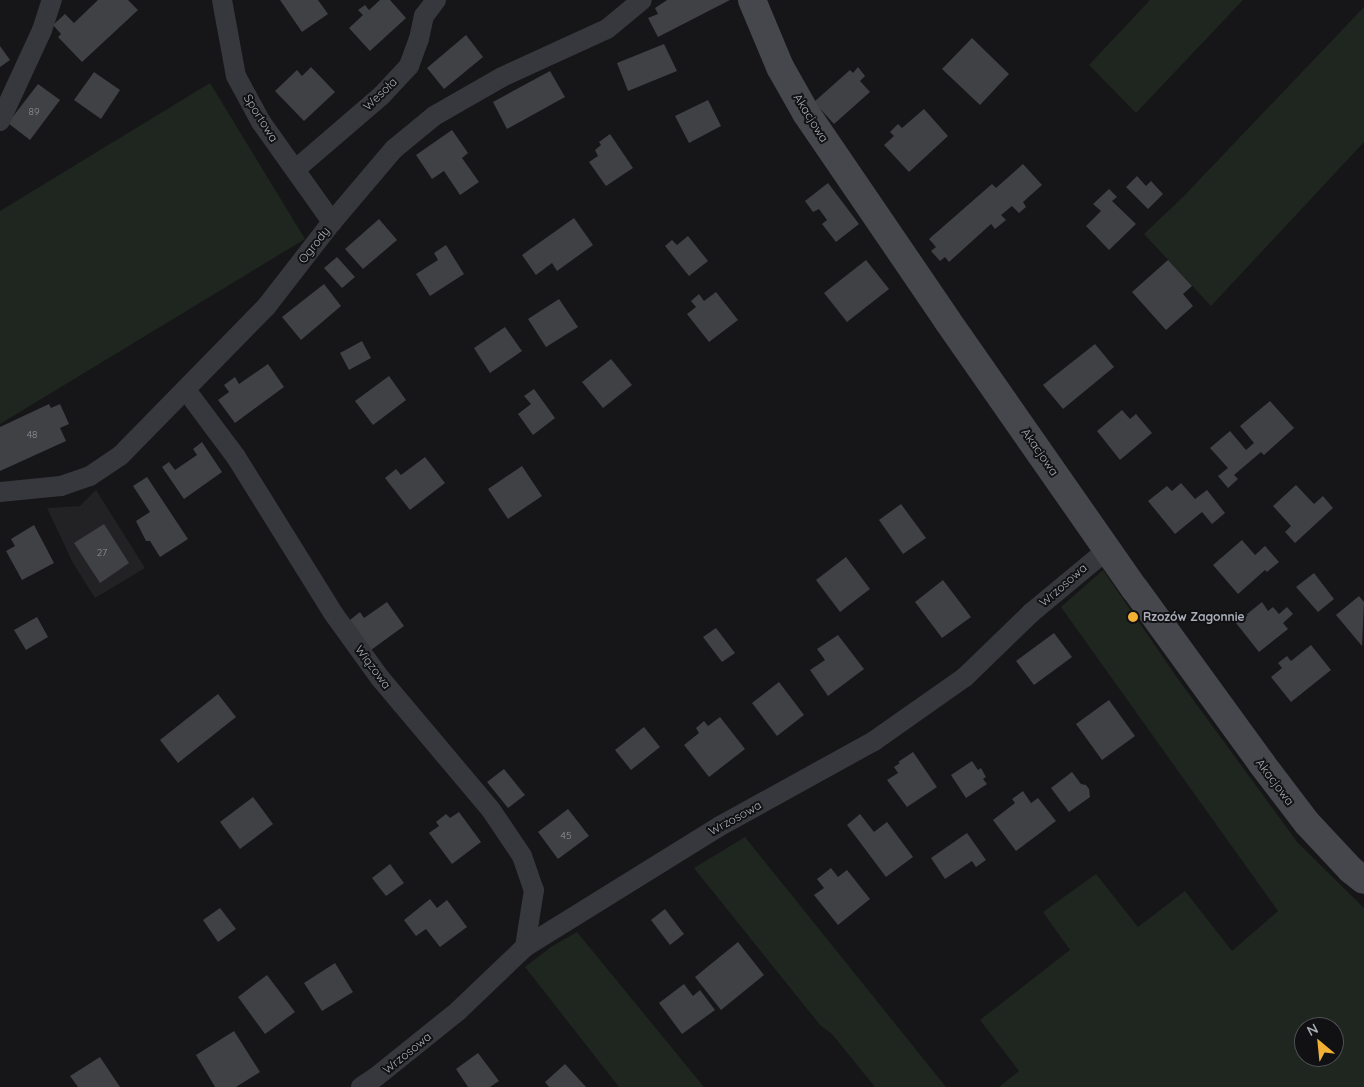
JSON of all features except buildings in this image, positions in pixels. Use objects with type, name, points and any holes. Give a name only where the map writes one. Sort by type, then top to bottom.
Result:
[{"type":"street","points":[[0,121],[42,30],[52,0]]},
{"type":"street","name":"Sportowa","points":[[222,0],[236,76],[261,122],[332,222]]},
{"type":"street","name":"Wesoła","points":[[296,169],[382,95],[409,66],[419,38],[424,16],[436,0]]},
{"type":"street","name":"Ogrody","points":[[0,492],[61,486],[90,476],[120,456],[266,307],[332,222],[394,148],[434,116],[502,77],[607,29],[642,0]]},
{"type":"street","name":"Akacjowa","points":[[752,0],[780,67],[806,113],[1108,549],[1211,695],[1307,823],[1364,880]]},
{"type":"street","name":"Wiązowa","points":[[186,390],[236,457],[345,629],[380,678],[491,810],[522,856],[534,890],[526,946]]},
{"type":"street","name":"Wrzosowa","points":[[361,1087],[458,1011],[526,946],[720,826],[874,741],[965,677],[1031,613],[1108,549]]},
{"type":"shaded area","points":[[1150,0],[1243,0],[1136,113],[1089,65]]},
{"type":"shaded area","points":[[1364,7],[1364,142],[1211,306],[1144,234],[1183,197]]},
{"type":"shaded area","points":[[210,83],[305,239],[0,424],[0,211]]},
{"type":"shaded area","points":[[96,490],[145,568],[95,598],[73,563],[47,508],[80,506]]},
{"type":"shaded area","points":[[1103,570],[1178,679],[1298,843],[1364,908],[1364,1087],[999,1087],[1019,1071],[980,1020],[1070,950],[1043,912],[1096,874],[1138,927],[1185,891],[1232,951],[1278,911],[1061,607]]},
{"type":"shaded area","points":[[745,837],[946,1087],[875,1087],[832,1034],[820,1025],[694,868]]},
{"type":"shaded area","points":[[577,932],[704,1087],[619,1087],[525,967],[551,947]]},
{"type":"place","name":"Rzozów Zagonnie","points":[[1133,617]]}]
